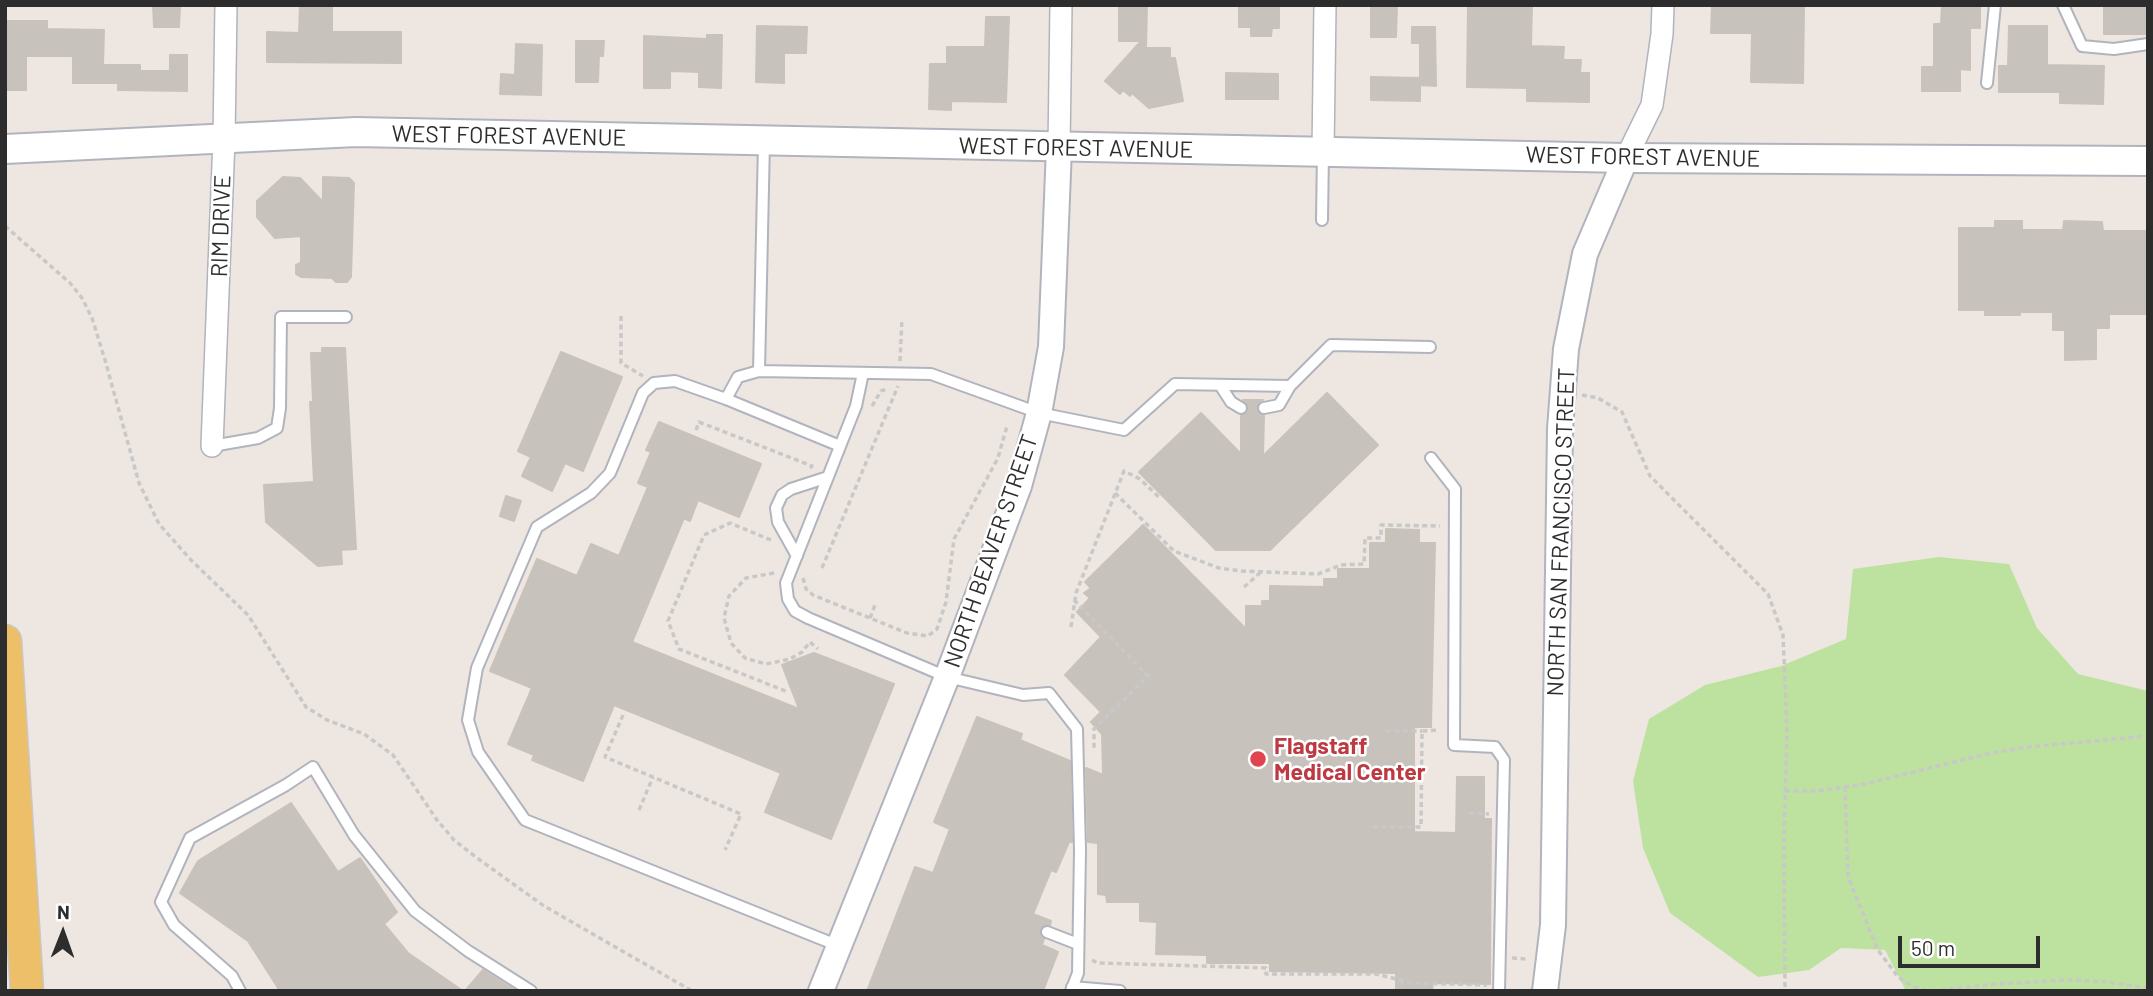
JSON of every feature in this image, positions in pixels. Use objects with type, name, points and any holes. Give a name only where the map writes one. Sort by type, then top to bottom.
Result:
[{"type":"main road","name":"WEST FOREST AVENUE","points":[[5,149],[356,132],[1626,158],[2148,161]]},
{"type":"main road","points":[[5,641],[15,951],[27,991]]},
{"type":"street","name":"RIM DRIVE","points":[[212,446],[224,139],[226,5]]},
{"type":"street","name":"NORTH BEAVER STREET","points":[[821,991],[947,677],[1019,486],[1039,413],[1051,347],[1059,148],[1061,5]]},
{"type":"street","points":[[1323,152],[1325,5]]},
{"type":"street","name":"NORTH SAN FRANCISCO STREET","points":[[1545,991],[1553,925],[1560,429],[1566,349],[1585,254],[1626,158],[1652,106],[1662,34],[1663,5]]},
{"type":"lane","points":[[1987,83],[1995,5]]},
{"type":"lane","points":[[2063,5],[2082,46],[2114,49],[2148,44]]},
{"type":"lane","points":[[759,370],[764,141]]},
{"type":"lane","points":[[1322,220],[1323,152]]},
{"type":"lane","points":[[212,446],[258,438],[277,428],[280,408],[281,317],[346,317]]},
{"type":"lane","points":[[1264,408],[1279,405],[1290,386],[1331,345],[1430,346]]},
{"type":"lane","points":[[726,399],[738,377],[759,370],[931,374],[1039,413],[1124,430],[1175,384],[1290,386]]},
{"type":"lane","points":[[863,373],[856,406],[786,583],[788,599],[795,611],[947,677],[1023,695],[1049,693],[1077,729],[1080,850],[1078,973],[1072,989],[1120,991]]},
{"type":"lane","points":[[839,946],[525,820],[478,752],[468,720],[477,668],[537,527],[591,494],[610,473],[642,393],[654,383],[675,381],[840,446]]},
{"type":"lane","points":[[1220,385],[1231,402],[1241,408]]},
{"type":"lane","points":[[1431,458],[1455,489],[1454,745],[1495,747],[1504,760],[1496,988]]},
{"type":"lane","points":[[797,556],[778,522],[776,508],[782,495],[790,489],[828,477]]},
{"type":"lane","points":[[240,991],[232,976],[174,925],[162,902],[190,838],[313,767],[354,835],[415,911],[468,951],[531,991]]},
{"type":"lane","points":[[1047,932],[1078,948]]},
{"type":"path","points":[[5,226],[70,283],[82,298],[92,318],[105,360],[139,483],[159,524],[191,560],[248,615],[306,707],[327,720],[364,734],[393,755],[437,820],[454,840],[477,858],[544,906],[692,991]]},
{"type":"path","points":[[621,316],[621,363],[654,383]]},
{"type":"path","points":[[822,568],[898,388],[902,319]]},
{"type":"path","points":[[871,410],[881,391],[898,388]]},
{"type":"path","points":[[1563,391],[1598,398],[1622,412],[1650,476],[1768,594],[1783,635],[1787,729],[1785,991]]},
{"type":"path","points":[[696,430],[699,422],[812,466],[808,471]]},
{"type":"path","points":[[803,575],[806,589],[813,595],[919,636],[928,636],[937,629],[946,602],[954,539],[998,458],[1007,426]]},
{"type":"path","points":[[1071,627],[1074,600],[1090,553],[1125,471],[1140,479],[1160,498]]},
{"type":"path","points":[[1115,494],[1174,551],[1219,568],[1318,574],[1340,565],[1364,565],[1365,538],[1381,538],[1381,525],[1440,526]]},
{"type":"path","points":[[772,540],[730,523],[704,535],[668,621],[678,649],[788,692]]},
{"type":"path","points":[[1244,587],[1261,572]]},
{"type":"path","points":[[776,573],[746,578],[729,596],[724,618],[731,643],[745,658],[766,664],[790,659],[802,652],[810,642],[818,649]]},
{"type":"path","points":[[1074,600],[1148,676],[1094,729],[1094,755]]},
{"type":"path","points":[[870,618],[875,605]]},
{"type":"path","points":[[623,715],[605,757],[741,814],[725,850]]},
{"type":"path","points":[[1386,731],[1438,731],[1438,717]]},
{"type":"path","points":[[1373,827],[1420,827],[1422,731]]},
{"type":"path","points":[[1785,791],[1817,791],[1845,787],[1986,754],[2107,738],[2148,736]]},
{"type":"path","points":[[639,810],[653,777]]},
{"type":"path","points":[[1845,787],[1848,877],[1878,950],[1898,977],[1914,987],[1931,991],[1996,984],[2070,981],[2107,982],[2148,988]]},
{"type":"path","points":[[1469,813],[1494,814]]},
{"type":"path","points":[[1078,948],[1097,963],[1266,968],[1266,974],[1376,974],[1413,983],[1496,988]]},
{"type":"path","points":[[1402,981],[1402,991]]},
{"type":"path","points":[[1996,984],[1996,991]]},
{"type":"green space","points":[[1939,557],[2009,564],[2037,628],[2078,674],[2148,691],[2148,991],[1906,991],[1885,950],[1841,948],[1809,970],[1758,977],[1670,913],[1643,848],[1633,781],[1649,719],[1705,685],[1781,666],[1846,639],[1853,569]]},
{"type":"building","points":[[153,5],[180,5],[179,27],[154,27]]},
{"type":"building","points":[[300,5],[332,5],[332,32],[401,32],[401,63],[267,62],[267,32],[299,33]]},
{"type":"building","points":[[1119,5],[1147,5],[1146,48],[1170,48],[1170,58],[1175,58],[1183,101],[1149,108],[1132,93],[1130,96],[1123,90],[1120,94],[1105,81],[1141,41],[1119,41]]},
{"type":"building","points":[[1239,5],[1279,5],[1279,28],[1272,28],[1271,36],[1251,36],[1251,27],[1239,27]]},
{"type":"building","points":[[1371,5],[1397,5],[1396,37],[1371,37]]},
{"type":"building","points":[[1468,5],[1532,5],[1531,46],[1564,47],[1563,60],[1581,60],[1580,73],[1589,73],[1589,102],[1527,101],[1527,88],[1467,87]]},
{"type":"building","points":[[1712,5],[1804,5],[1803,83],[1751,82],[1752,33],[1711,33]]},
{"type":"building","points":[[1942,5],[1980,5],[1980,28],[1970,28],[1970,70],[1960,69],[1960,91],[1922,91],[1922,67],[1934,67],[1934,24],[1941,24]]},
{"type":"building","points":[[2104,5],[2148,5],[2146,34],[2104,34]]},
{"type":"building","points":[[986,17],[1009,17],[1006,102],[951,101],[951,110],[929,109],[930,64],[947,64],[947,47],[985,47]]},
{"type":"building","points":[[5,21],[47,21],[47,29],[104,30],[103,65],[140,65],[140,71],[170,71],[170,55],[187,55],[187,91],[118,90],[118,83],[73,83],[73,56],[26,56],[26,90],[5,90]]},
{"type":"building","points":[[757,26],[807,27],[806,53],[784,53],[784,83],[756,82]]},
{"type":"building","points":[[2009,26],[2047,26],[2047,65],[2104,66],[2103,104],[2060,103],[2060,92],[1999,92],[1999,66],[2008,66]]},
{"type":"building","points":[[1412,27],[1435,27],[1436,86],[1420,85],[1420,101],[1371,100],[1371,77],[1420,78],[1420,43],[1412,43]]},
{"type":"building","points":[[707,35],[722,35],[721,88],[699,87],[699,72],[670,71],[670,88],[644,88],[644,36],[707,39]]},
{"type":"building","points":[[576,41],[604,41],[603,56],[599,56],[598,82],[576,82]]},
{"type":"building","points":[[516,44],[542,45],[541,95],[500,94],[501,74],[515,75]]},
{"type":"building","points":[[1226,73],[1278,74],[1278,99],[1226,99]]},
{"type":"building","points":[[283,177],[300,178],[323,202],[323,177],[349,178],[354,183],[351,277],[347,282],[336,282],[332,278],[301,277],[296,274],[296,265],[301,262],[301,236],[275,238],[257,217],[257,201]]},
{"type":"building","points":[[1995,221],[2022,221],[2022,230],[2063,230],[2064,221],[2102,222],[2103,231],[2148,231],[2148,314],[2109,314],[2109,328],[2096,328],[2096,359],[2065,360],[2065,330],[2053,330],[2053,312],[1985,315],[1985,310],[1959,310],[1959,228],[1995,228]]},
{"type":"building","points":[[322,348],[345,348],[356,549],[341,550],[342,564],[318,566],[266,522],[264,485],[314,482],[310,402],[313,402],[311,353],[322,353]]},
{"type":"building","points":[[561,352],[622,377],[583,471],[565,463],[552,491],[522,476],[531,457],[518,451]]},
{"type":"building","points":[[1327,393],[1378,445],[1270,550],[1216,550],[1139,472],[1201,413],[1241,454],[1241,416],[1247,413],[1249,407],[1243,400],[1263,400],[1258,403],[1256,409],[1264,416],[1263,456]]},
{"type":"building","points":[[659,422],[761,464],[739,517],[698,500],[690,521],[684,518],[632,642],[799,709],[782,665],[814,653],[894,684],[831,839],[765,812],[781,773],[614,705],[583,781],[532,760],[534,755],[508,744],[532,688],[490,671],[537,559],[577,576],[591,544],[619,556],[648,487],[638,483],[651,452],[646,450]]},
{"type":"building","points":[[506,496],[521,501],[514,521],[500,516]]},
{"type":"building","name":"Flagstaff Medical Center","points":[[1143,525],[1246,629],[1246,606],[1262,606],[1262,601],[1270,601],[1270,586],[1324,587],[1324,579],[1338,579],[1338,569],[1370,569],[1370,543],[1386,543],[1386,529],[1419,530],[1419,543],[1435,543],[1431,727],[1414,727],[1414,832],[1456,833],[1457,777],[1484,777],[1484,819],[1491,819],[1490,984],[1433,983],[1432,991],[1396,991],[1396,973],[1270,971],[1270,963],[1207,963],[1207,955],[1156,954],[1157,922],[1140,921],[1140,902],[1107,902],[1106,895],[1098,894],[1098,843],[1088,842],[1086,768],[1103,775],[1102,734],[1091,722],[1101,712],[1065,675],[1101,637],[1077,612],[1090,598],[1084,593],[1091,588],[1085,582]]},
{"type":"building","points":[[977,717],[1022,734],[1020,740],[1070,761],[1072,842],[1069,842],[1056,872],[1051,870],[1033,914],[1051,921],[1050,925],[1043,926],[1040,930],[1044,939],[1042,945],[1058,952],[1043,991],[867,991],[915,867],[933,873],[950,829],[934,822]]},
{"type":"building","points":[[291,803],[338,872],[360,858],[397,912],[384,924],[408,953],[463,991],[280,991],[248,941],[180,893],[198,861]]},
{"type":"building","points":[[483,970],[516,991],[465,991]]},
{"type":"place","name":"Flagstaff Medical Center","points":[[1258,759]]}]
